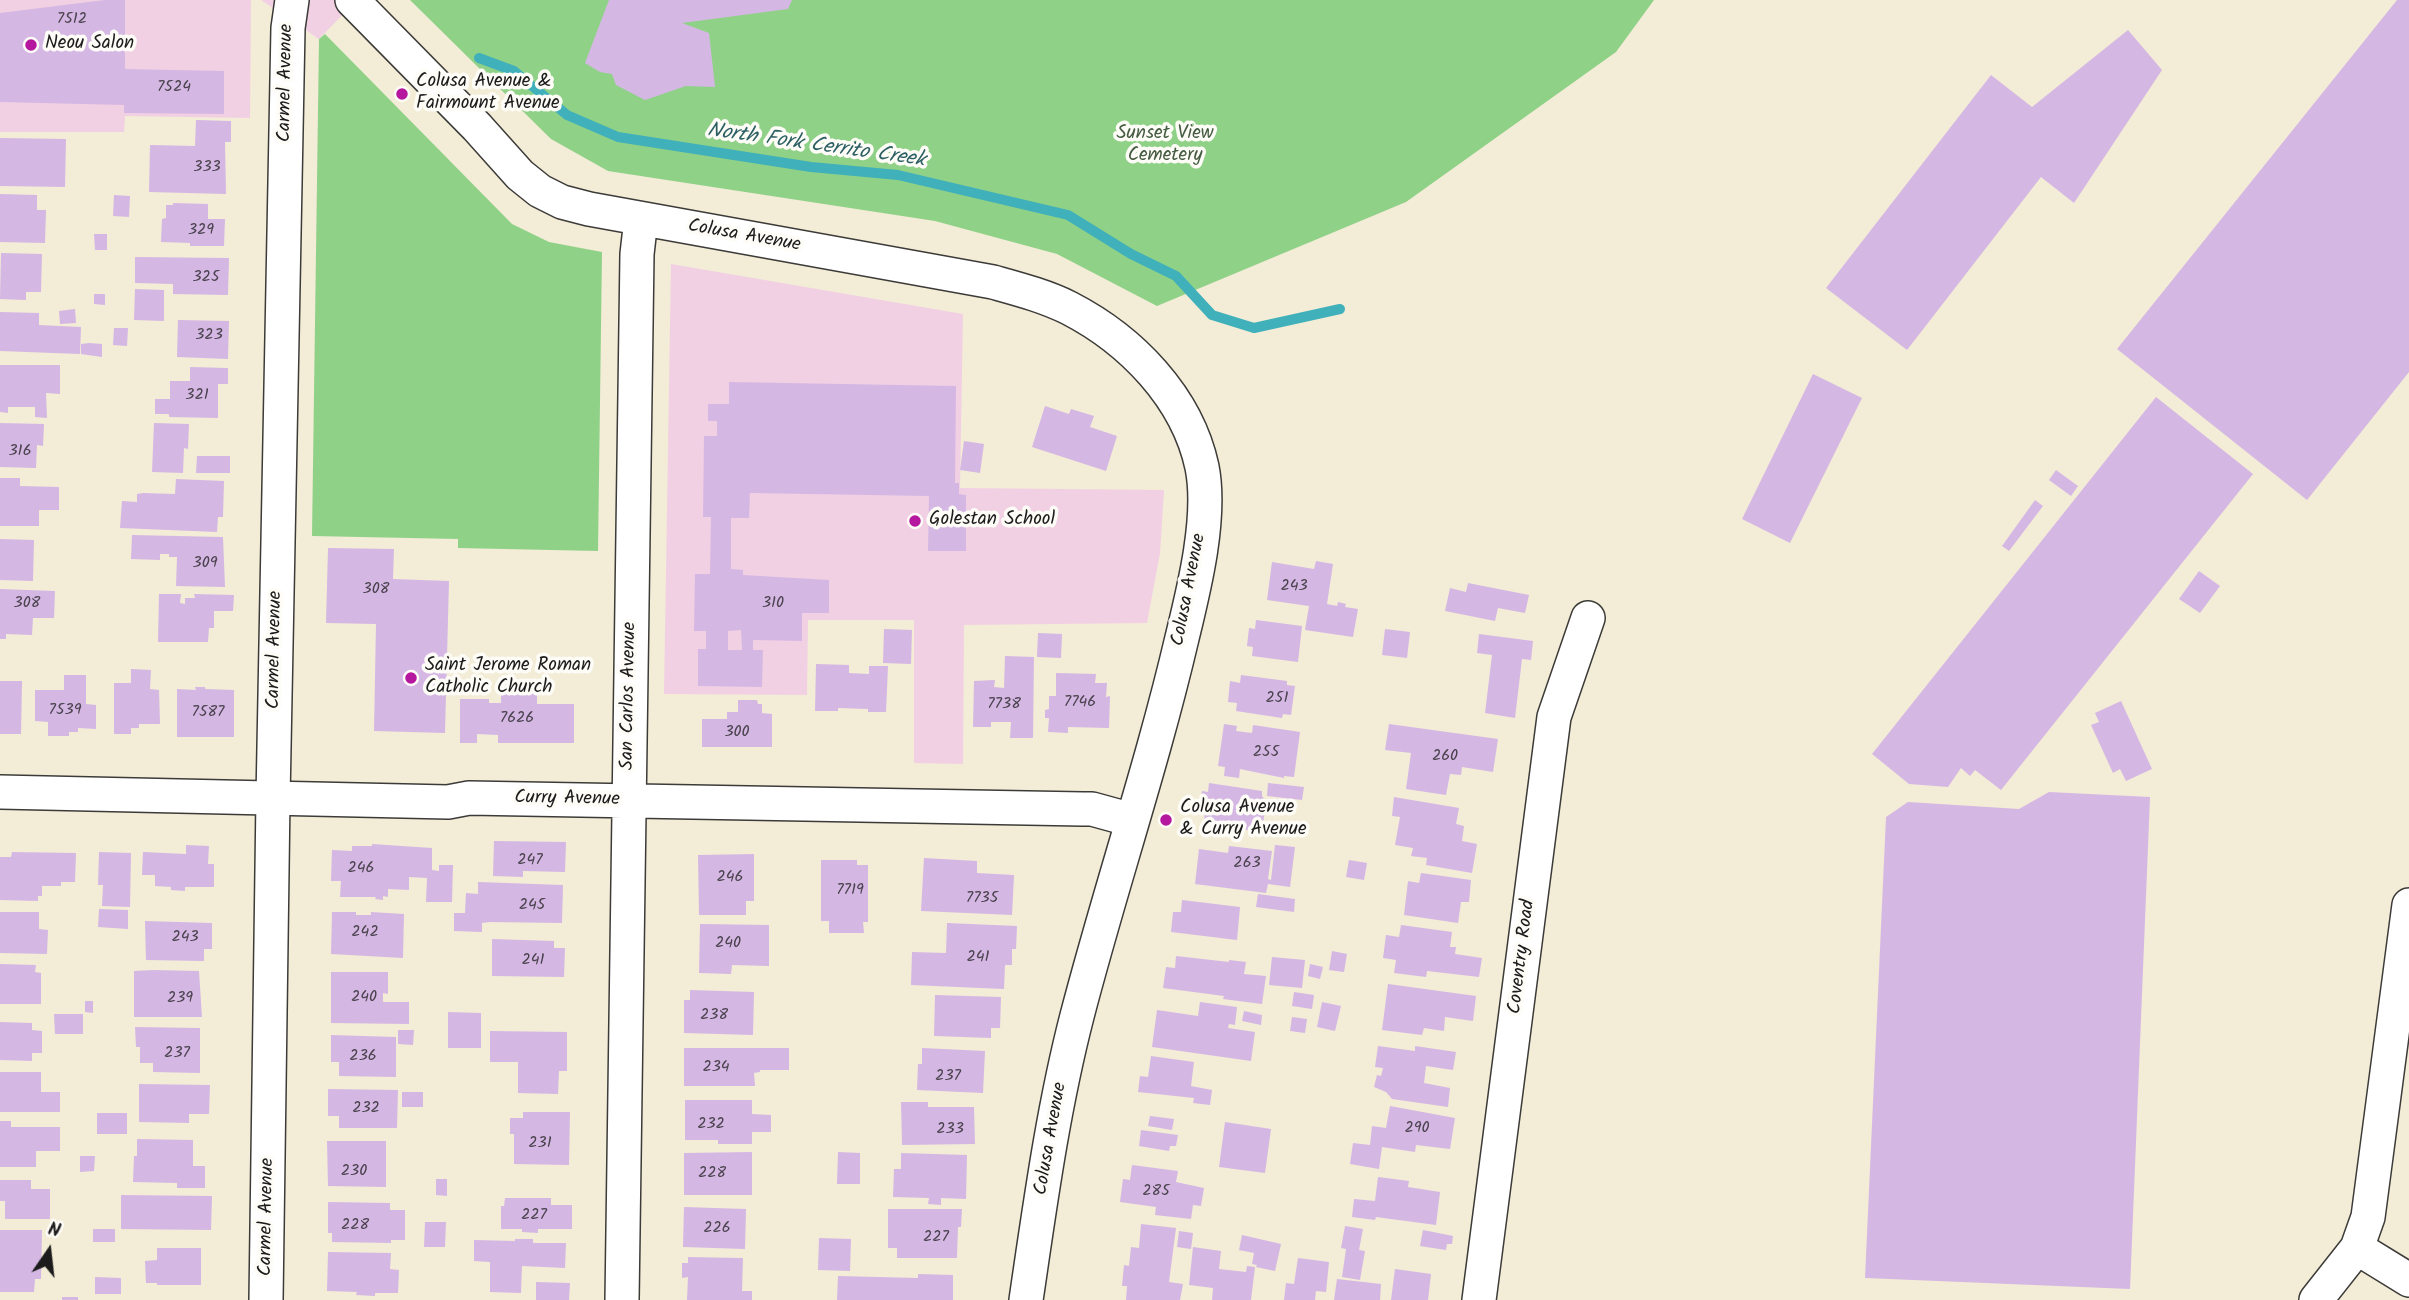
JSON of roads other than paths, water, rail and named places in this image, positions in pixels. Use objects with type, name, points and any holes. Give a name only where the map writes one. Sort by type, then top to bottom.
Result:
[{"type":"street","name":"Carmel Avenue","points":[[266,1300],[288,35],[292,0]]},
{"type":"street","name":"Colusa Avenue","points":[[352,0],[477,127],[520,175],[540,191],[562,202],[641,219],[993,282],[1033,293],[1068,308],[1100,327],[1130,350],[1157,377],[1177,406],[1202,468],[1204,515],[1196,579],[1172,682],[1077,1017],[1054,1115],[1026,1300]]},
{"type":"street","name":"San Carlos Avenue","points":[[622,1300],[637,254],[641,219]]},
{"type":"street","name":"Coventry Road","points":[[1479,1300],[1554,717],[1588,618]]},
{"type":"street","name":"Curry Avenue","points":[[0,792],[448,802],[469,798],[1092,809],[1132,820]]},
{"type":"street","points":[[2316,1300],[2357,1248],[2368,1217],[2408,926]]},
{"type":"street","points":[[2357,1248],[2409,1280]]},
{"type":"waterway","name":"North Fork Cerrito Creek","points":[[479,58],[514,71],[567,115],[618,137],[811,167],[898,175],[1068,215],[1131,254],[1176,276],[1212,315],[1254,328],[1340,309]]},
{"type":"place","name":"Neou Salon","points":[[31,45]]},
{"type":"place","name":"Colusa Avenue & Fairmount Avenue","points":[[402,94]]},
{"type":"place","name":"Golestan School","points":[[915,521]]},
{"type":"place","name":"Saint Jerome Roman Catholic Church","points":[[411,678]]},
{"type":"place","name":"Colusa Avenue & Curry Avenue","points":[[1166,820]]},
{"type":"park label","name":"Sunset View Cemetery","points":[[1165,146]]}]
